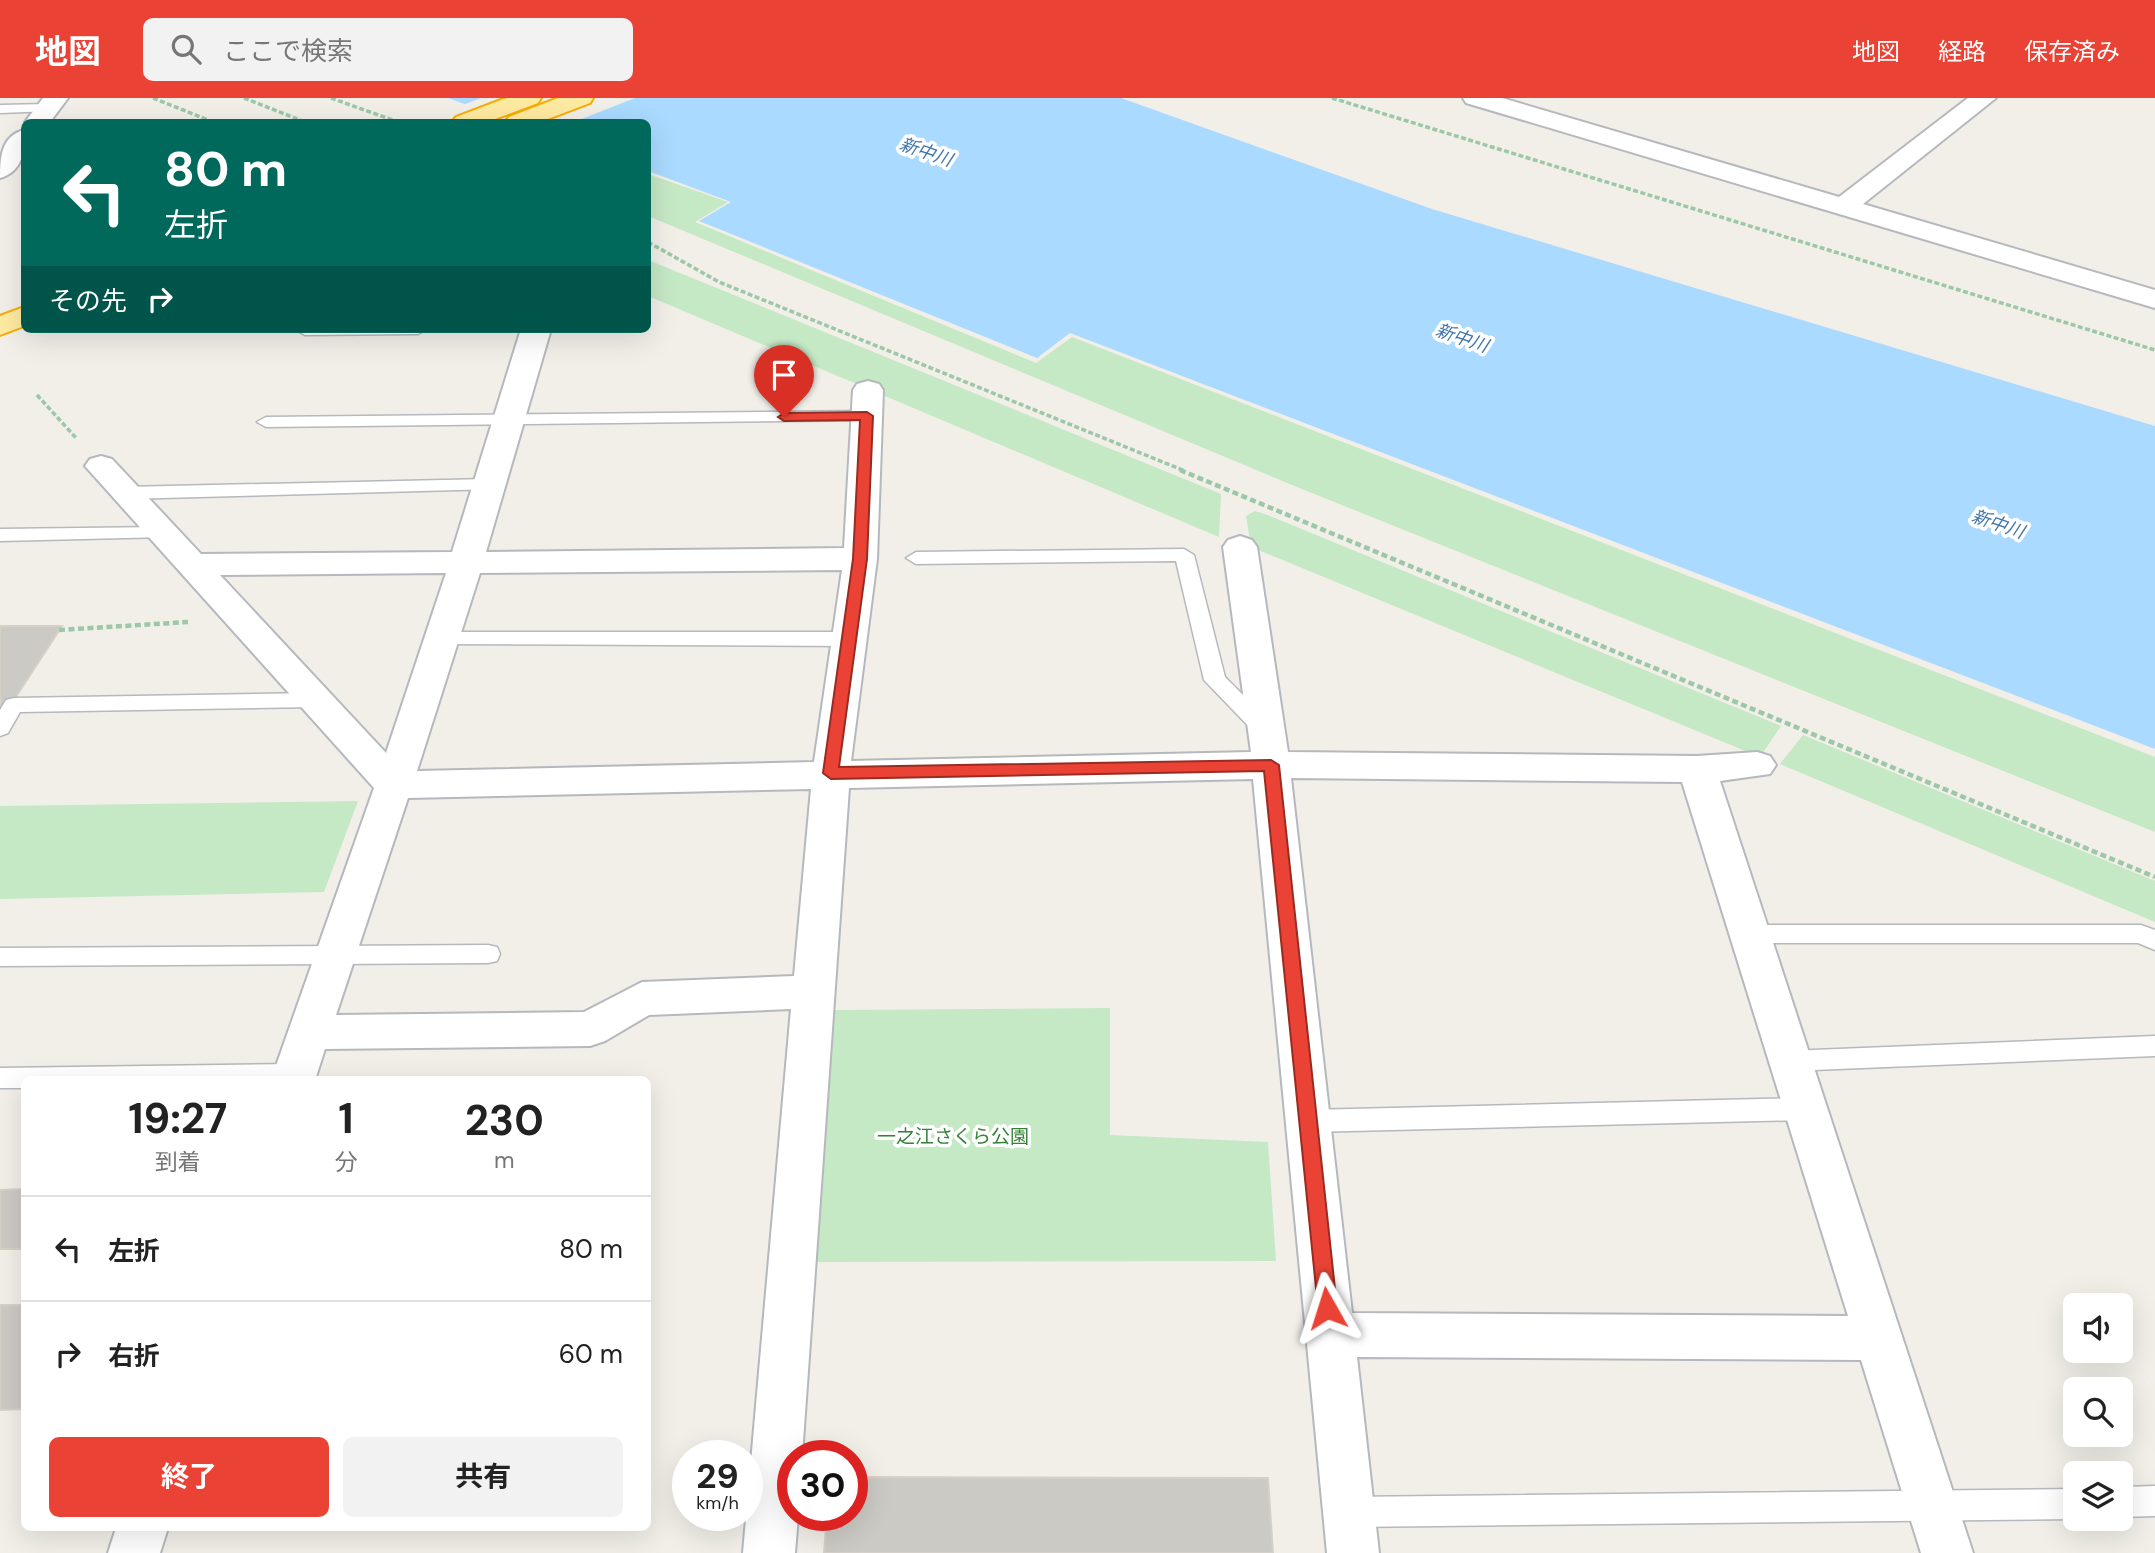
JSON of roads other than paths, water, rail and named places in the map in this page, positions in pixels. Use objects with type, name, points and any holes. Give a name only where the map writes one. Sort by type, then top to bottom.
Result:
[{"type":"highway","points":[[473,119],[529,98]]},
{"type":"highway","points":[[526,119],[581,98]]},
{"type":"highway","points":[[0,300],[21,292]]},
{"type":"highway","points":[[0,326],[21,317]]},
{"type":"street","points":[[1475,98],[2155,299]]},
{"type":"street","points":[[1844,206],[1976,100]]},
{"type":"street","points":[[0,170],[21,142]]},
{"type":"street","points":[[294,1076],[443,639],[535,333]]},
{"type":"street","points":[[769,1553],[831,773],[860,559],[867,403]]},
{"type":"street","points":[[100,466],[393,785],[831,773],[1269,749],[1697,768],[1757,765]]},
{"type":"street","points":[[1240,547],[1269,749],[1353,1553]]},
{"type":"street","points":[[191,565],[860,559]]},
{"type":"street","points":[[1697,768],[1947,1553]]},
{"type":"street","points":[[308,1032],[590,1028],[642,999],[814,992]]},
{"type":"street","points":[[1330,1335],[1877,1338]]},
{"type":"street","points":[[134,1553],[141,1531]]},
{"type":"lane","points":[[0,109],[47,110]]},
{"type":"lane","points":[[266,422],[508,421],[867,403]]},
{"type":"lane","points":[[125,493],[489,485]]},
{"type":"lane","points":[[0,535],[161,533]]},
{"type":"lane","points":[[916,558],[1184,555],[1215,680],[1269,749]]},
{"type":"lane","points":[[443,639],[850,639]]},
{"type":"lane","points":[[0,728],[14,705],[314,699]]},
{"type":"lane","points":[[1748,934],[2141,934],[2155,941]]},
{"type":"lane","points":[[0,957],[488,954]]},
{"type":"lane","points":[[1789,1060],[2155,1046]]},
{"type":"lane","points":[[0,1078],[21,1078]]},
{"type":"lane","points":[[1308,1121],[1804,1109]]},
{"type":"lane","points":[[2133,1502],[2155,1501]]},
{"type":"lane","points":[[1349,1512],[1933,1508],[2063,1504]]},
{"type":"water","name":"新中川","points":[[448,98],[1121,98],[1432,209],[2155,426],[2155,749],[1070,333],[1037,358],[699,221],[731,202],[651,172],[651,119],[507,119]]},
{"type":"park label","name":"一之江さくら公園","points":[[953,1136]]}]
